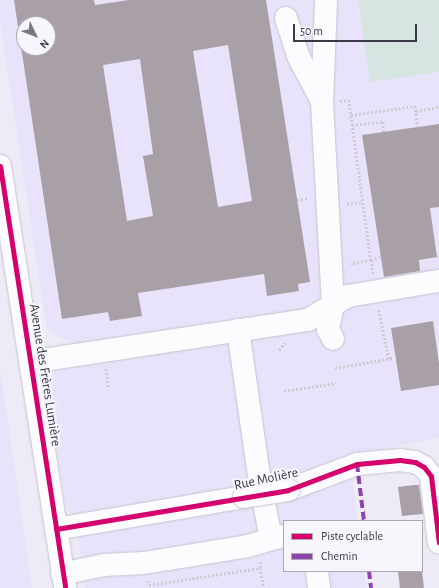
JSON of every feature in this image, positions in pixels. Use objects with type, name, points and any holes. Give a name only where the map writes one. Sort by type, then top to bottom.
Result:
[{"type":"street","points":[[326,0],[330,102],[330,268],[333,306],[328,329],[333,339]]},
{"type":"street","points":[[286,18],[298,56],[330,102]]},
{"type":"street","name":"Avenue des Frères Lumière","points":[[0,166],[63,581]]},
{"type":"street","points":[[30,362],[308,320],[348,296],[439,281]]},
{"type":"street","points":[[63,581],[104,565],[144,563],[241,548],[277,538],[260,482],[238,330]]},
{"type":"street","name":"Rue Molière","points":[[56,529],[288,490],[357,464],[400,460],[432,465],[431,476],[439,543]]},
{"type":"street","points":[[317,572],[319,588]]},
{"type":"path","points":[[330,102],[349,100],[362,202],[372,265]]},
{"type":"path","points":[[350,115],[415,106],[418,127]]},
{"type":"path","points":[[416,111],[439,107]]},
{"type":"path","points":[[352,125],[383,122],[384,132]]},
{"type":"path","points":[[297,200],[311,198]]},
{"type":"path","points":[[342,205],[362,202]]},
{"type":"path","points":[[330,268],[371,260],[380,256]]},
{"type":"path","points":[[376,291],[389,359]]},
{"type":"path","points":[[335,368],[393,358]]},
{"type":"path","points":[[106,366],[109,389]]},
{"type":"path","points":[[284,391],[336,384]]},
{"type":"path","points":[[260,568],[264,588]]},
{"type":"shaded area","points":[[0,0],[439,0],[439,438],[343,456],[290,481],[75,515],[69,512],[66,507],[53,425],[57,424],[55,414],[51,415],[47,385],[52,377],[50,374],[72,356],[71,343],[47,330],[0,22]]},
{"type":"shaded area","points":[[358,0],[439,0],[439,72],[370,82]]},
{"type":"shaded area","points":[[0,368],[3,387],[32,588],[0,588]]},
{"type":"shaded area","points":[[352,477],[358,520],[283,520],[283,572],[364,572],[366,588],[85,588],[78,534],[287,503],[327,484]]},
{"type":"building","points":[[14,0],[94,0],[95,5],[129,0],[266,0],[310,282],[298,284],[299,291],[267,296],[264,274],[138,293],[142,316],[110,321],[108,312],[62,319],[22,56],[56,56],[56,16],[16,16]],"holes":[[[228,45],[252,201],[218,207],[193,51]],[[140,59],[153,154],[143,156],[153,216],[127,221],[103,65]]]},
{"type":"building","points":[[439,124],[439,207],[430,208],[437,257],[419,260],[420,271],[384,277],[362,135]]},
{"type":"building","points":[[433,321],[439,363],[439,385],[401,391],[391,328]]},
{"type":"building","points":[[419,485],[423,514],[402,516],[398,487]]},
{"type":"building","points":[[398,572],[422,572],[424,588],[400,588]]},
{"type":"marked path","points":[[357,464],[364,520]]},
{"type":"marked path","points":[[369,572],[371,588]]},
{"type":"cycle path","points":[[0,166],[65,588]]},
{"type":"cycle path","points":[[56,529],[288,490],[357,464],[400,460],[415,462],[424,467],[431,476],[439,543]]}]
